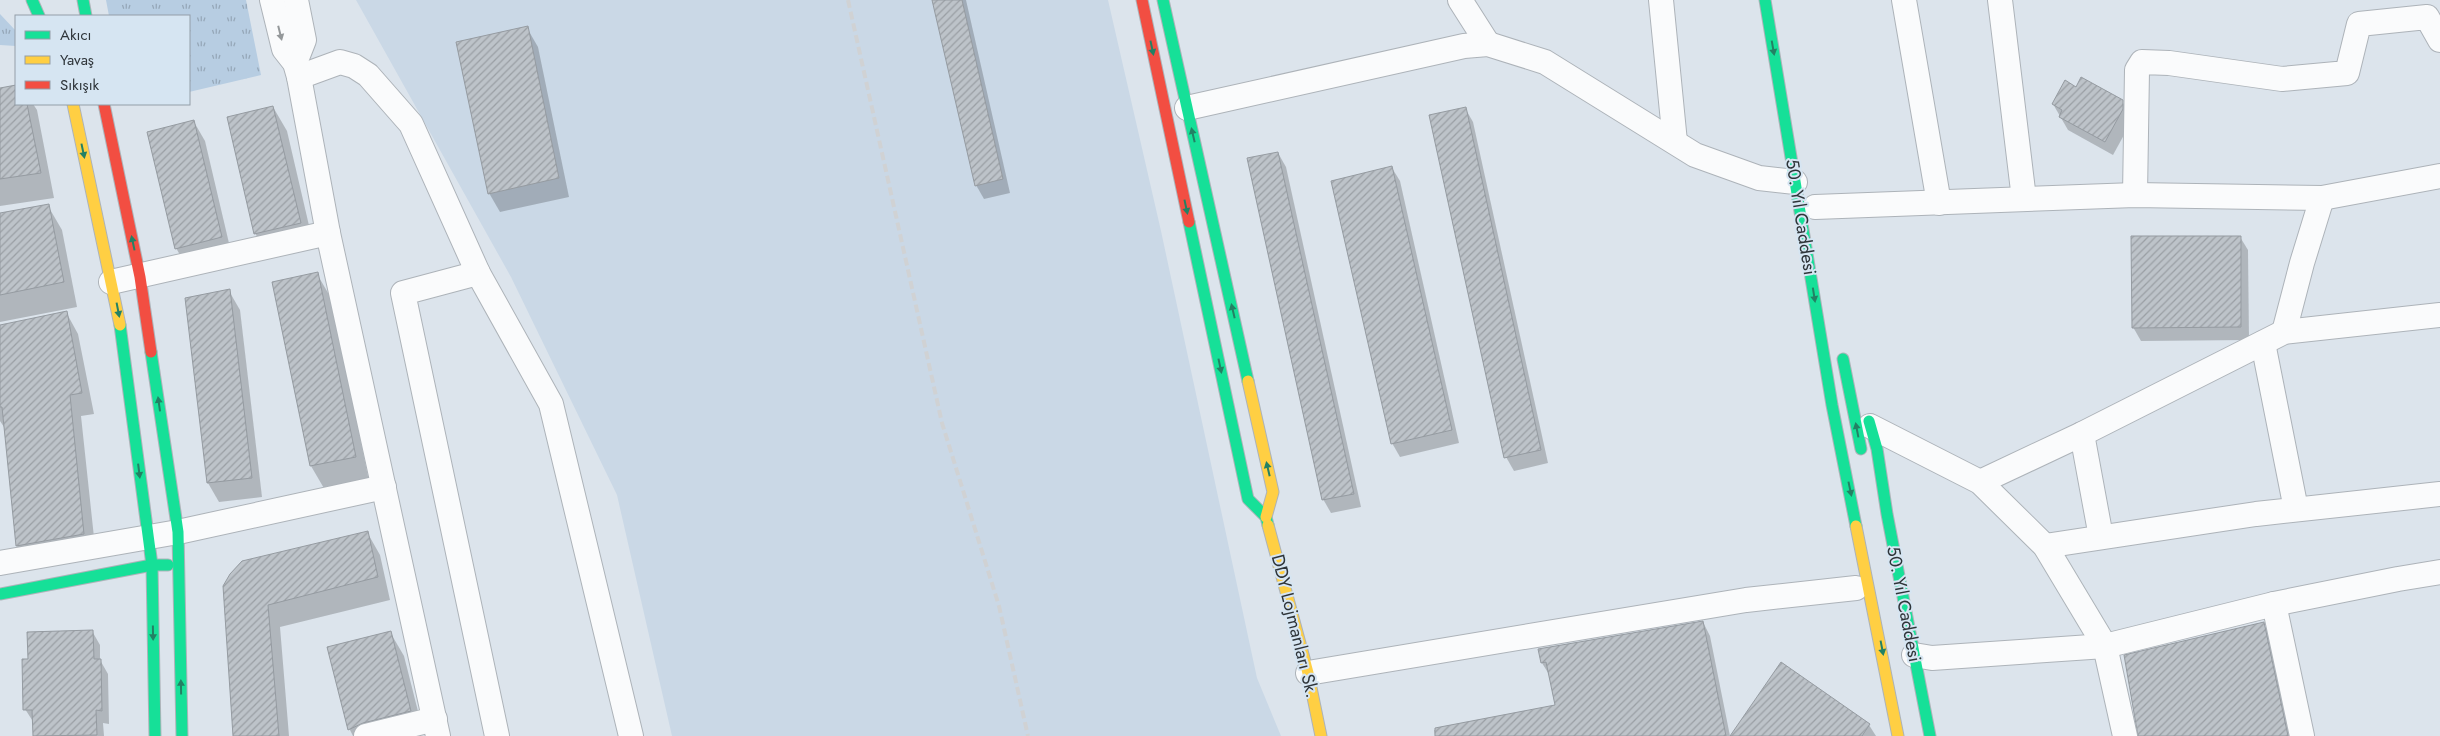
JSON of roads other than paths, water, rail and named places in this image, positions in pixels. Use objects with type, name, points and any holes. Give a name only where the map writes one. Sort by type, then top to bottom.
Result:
[{"type":"street","points":[[32,0],[39,15]]},
{"type":"street","points":[[83,0],[86,15]]},
{"type":"street","points":[[272,0],[284,49],[297,70],[328,233],[437,728],[366,736]]},
{"type":"street","points":[[296,0],[304,40],[297,70]]},
{"type":"street","points":[[1142,0],[1248,499],[1266,517],[1273,492],[1163,0]]},
{"type":"street","points":[[1460,0],[1488,44]]},
{"type":"street","points":[[1661,0],[1675,142]]},
{"type":"street","name":"50. Yıl Caddesi","points":[[1765,0],[1838,434],[1898,736]]},
{"type":"street","points":[[1904,0],[1939,202]]},
{"type":"street","points":[[2000,0],[2024,199]]},
{"type":"street","points":[[2135,195],[2138,70],[2142,62],[2169,63],[2282,79],[2347,73],[2359,24],[2427,17],[2440,40]]},
{"type":"street","points":[[1187,108],[1464,46],[1488,44],[1545,62],[1695,155],[1759,178],[1795,182]]},
{"type":"street","points":[[297,70],[340,62],[354,66],[368,75],[411,124],[478,273],[551,404],[631,736]]},
{"type":"street","points":[[72,105],[118,309],[152,565],[155,736]]},
{"type":"street","points":[[104,105],[140,277],[178,532],[182,736]]},
{"type":"street","points":[[1815,207],[2135,195],[2322,198],[2440,176]]},
{"type":"street","points":[[2296,510],[2274,338],[2302,263],[2322,198]]},
{"type":"street","points":[[111,282],[140,277],[328,233]]},
{"type":"street","points":[[478,273],[403,293],[497,736]]},
{"type":"street","points":[[1980,482],[2082,434],[2274,338],[2440,315]]},
{"type":"street","name":"50. Yıl Caddesi","points":[[1841,348],[1864,465]]},
{"type":"street","name":"50. Yıl Caddesi","points":[[1849,388],[1868,416],[1877,449],[1930,736]]},
{"type":"street","points":[[1870,426],[1980,482],[2045,546],[2105,646],[2125,736]]},
{"type":"street","name":"50. Yıl Caddesi","points":[[1838,434],[1835,449],[1837,474],[1855,584]]},
{"type":"street","points":[[2082,434],[2101,537]]},
{"type":"street","points":[[0,563],[178,532],[384,487]]},
{"type":"street","points":[[2045,546],[2296,510],[2440,494]]},
{"type":"street","name":"DDY Lojmanları Sk.","points":[[1266,517],[1308,673],[1321,736]]},
{"type":"street","points":[[0,594],[152,565],[178,564]]},
{"type":"street","points":[[1914,655],[1932,658],[2105,646],[2274,604],[2398,578],[2440,572]]},
{"type":"street","points":[[1308,673],[1746,600],[1855,584]]},
{"type":"street","points":[[2274,604],[2302,736]]},
{"type":"railway","points":[[848,0],[942,423],[999,606],[1028,736]]}]
